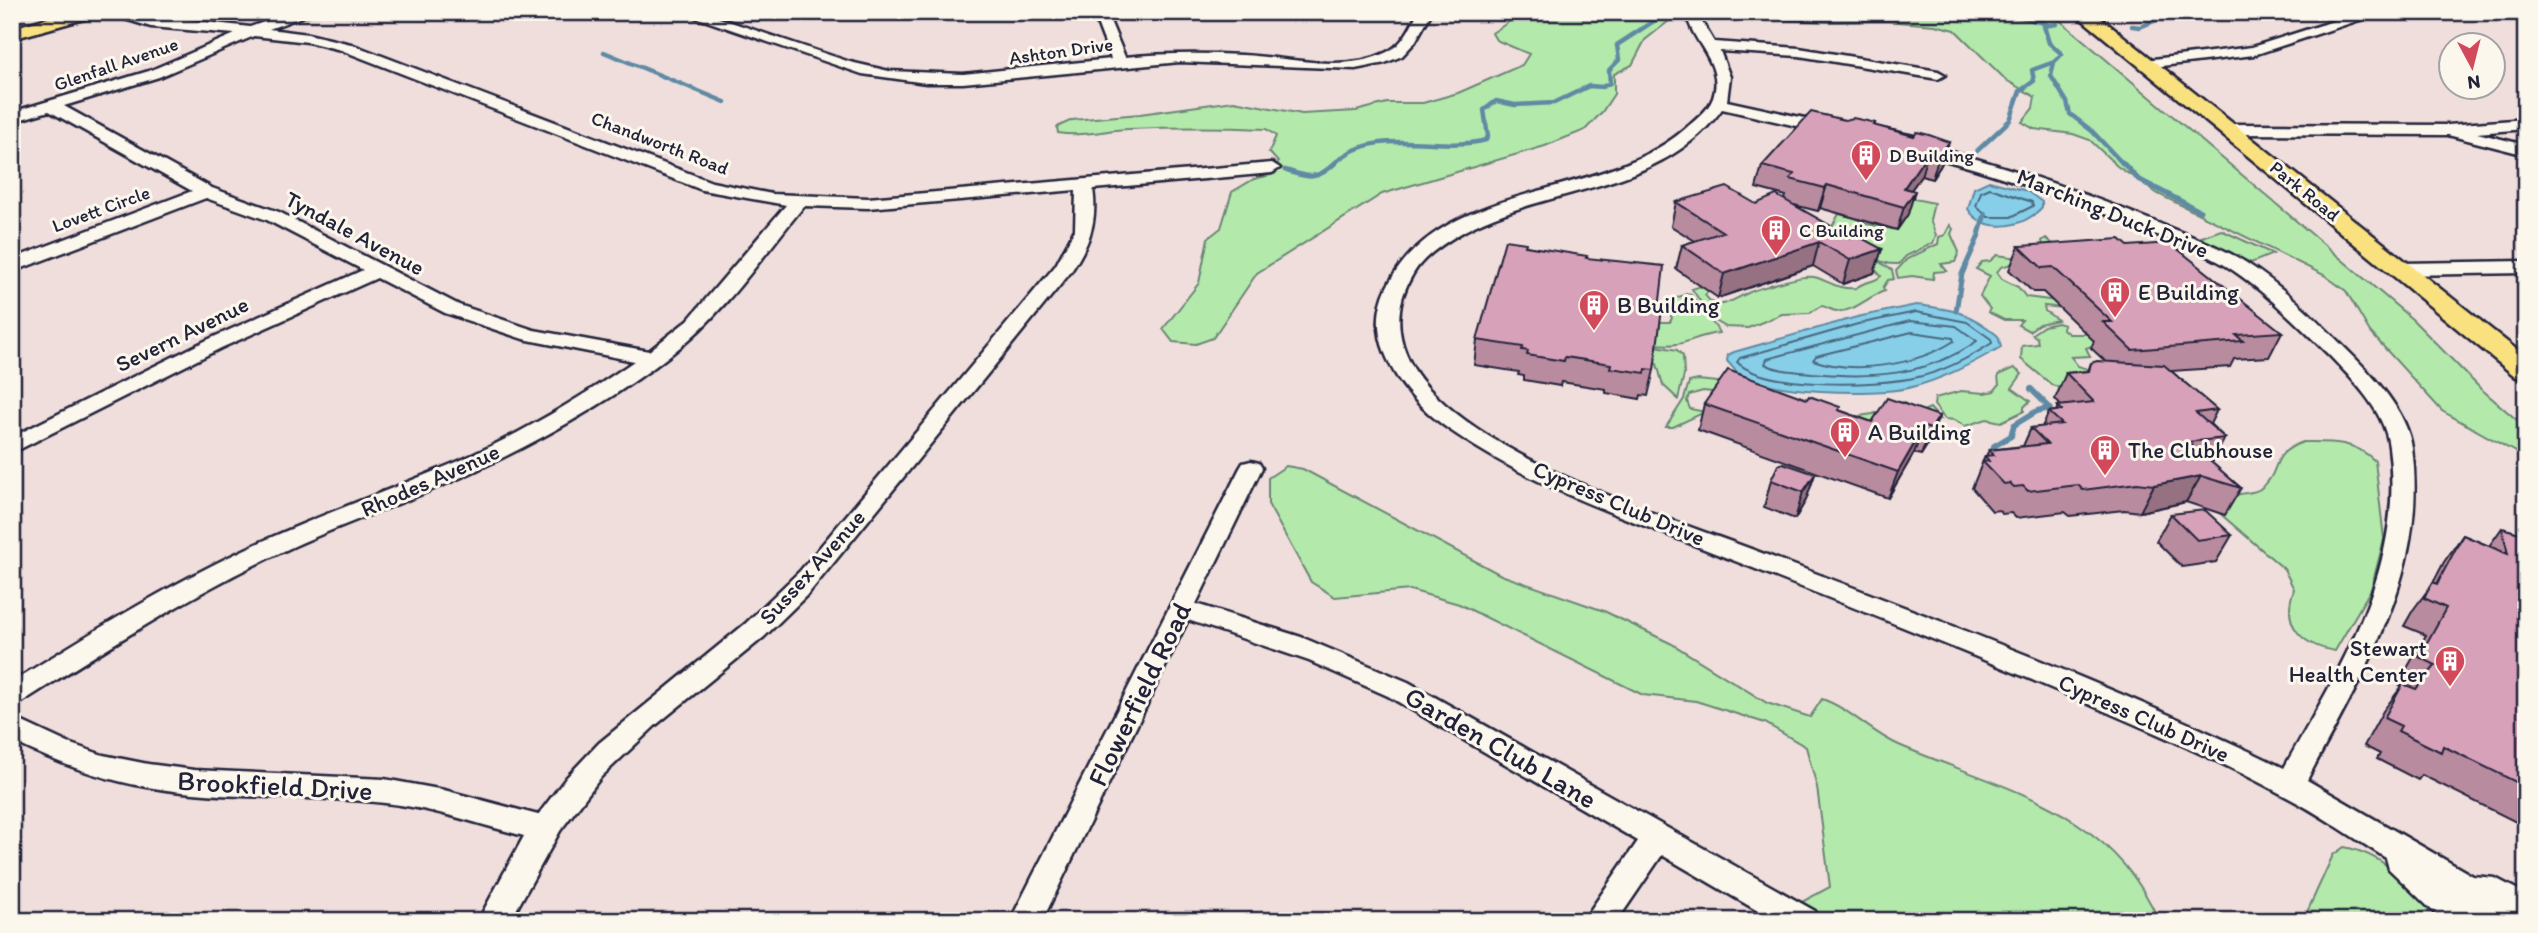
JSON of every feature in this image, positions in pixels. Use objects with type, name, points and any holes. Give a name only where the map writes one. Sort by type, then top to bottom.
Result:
[{"type":"main road","points":[[12,33],[89,12]]},
{"type":"main road","name":"Park Road","points":[[2082,12],[2526,371]]},
{"type":"street","name":"Chandworth Road","points":[[108,12],[151,23],[252,31],[307,38],[345,47],[708,186],[759,197],[799,201],[894,201],[1272,169]]},
{"type":"street","name":"Chandworth Road","points":[[148,12],[168,17],[176,23]]},
{"type":"street","name":"Glenfall Avenue","points":[[12,117],[154,74],[252,31],[308,12]]},
{"type":"street","name":"Ashton Drive","points":[[687,12],[854,67],[915,78],[1001,79],[1119,62],[1202,58],[1329,66],[1364,64],[1388,58],[1403,50],[1425,12]]},
{"type":"street","points":[[1097,12],[1119,62]]},
{"type":"street","points":[[1693,12],[1694,23],[1713,46],[1722,66],[1719,104],[1849,133]]},
{"type":"street","points":[[2145,64],[2254,51],[2377,12]]},
{"type":"street","points":[[1713,46],[1799,52],[1938,75]]},
{"type":"street","name":"Cypress Club Drive","points":[[1719,104],[1681,141],[1650,161],[1470,222],[1438,237],[1418,255],[1399,280],[1390,302],[1388,323],[1396,356],[1422,394],[1444,415],[1478,439],[1556,479],[2124,708],[2290,784],[2469,889],[2486,907],[2508,921]]},
{"type":"street","name":"Tyndale Avenue","points":[[52,106],[206,192],[273,216],[452,309],[498,326],[583,347],[651,358]]},
{"type":"street","points":[[2228,129],[2448,130],[2526,124]]},
{"type":"street","points":[[2448,130],[2526,150]]},
{"type":"street","name":"Marching Duck Drive","points":[[1901,144],[1987,165],[2043,183],[2235,264],[2277,295],[2344,358],[2372,389],[2384,408],[2400,444],[2400,527],[2389,589],[2376,622],[2290,784]]},
{"type":"street","name":"Sussex Avenue","points":[[494,921],[544,829],[565,799],[614,746],[785,603],[817,568],[1063,269],[1084,234],[1088,219],[1084,185]]},
{"type":"street","name":"Lovett Circle","points":[[12,266],[206,192]]},
{"type":"street","name":"Rhodes Avenue","points":[[12,695],[186,589],[282,542],[438,478],[526,437],[596,397],[695,324],[799,201]]},
{"type":"street","points":[[2402,269],[2526,267]]},
{"type":"street","name":"Severn Avenue","points":[[12,446],[202,350],[376,271]]},
{"type":"street","name":"Flowerfield Road","points":[[1026,921],[1251,468]]},
{"type":"street","name":"Garden Club Lane","points":[[1181,610],[1285,639],[1345,663],[1398,689],[1804,921]]},
{"type":"street","name":"Brookfield Drive","points":[[12,728],[47,748],[96,766],[151,778],[386,792],[544,829]]},
{"type":"street","name":"Cypress Club Drive","points":[[2375,836],[2465,921]]},
{"type":"street","points":[[1599,921],[1658,837]]},
{"type":"street","name":"Cypress Club Drive","points":[[2469,889],[2495,892],[2526,911]]},
{"type":"green space","points":[[1524,12],[1671,12],[1669,21],[1645,40],[1632,65],[1614,74],[1614,94],[1585,130],[1545,146],[1382,194],[1257,273],[1213,338],[1196,344],[1173,342],[1163,329],[1199,283],[1208,238],[1221,228],[1232,192],[1254,179],[1275,174],[1278,162],[1269,152],[1276,136],[1266,129],[1215,128],[1129,129],[1067,134],[1058,133],[1057,127],[1072,120],[1234,101],[1302,114],[1356,111],[1387,103],[1423,103],[1458,93],[1522,65],[1529,54],[1496,40],[1492,33]]},
{"type":"green space","points":[[1708,12],[2050,12],[2413,320],[2480,388],[2526,428],[2526,458],[2442,411],[2370,332],[2346,291],[2324,275],[2158,194],[2117,166],[2090,140],[2073,134],[2034,129],[2022,122],[2033,108],[2035,97],[2006,80],[1955,30],[1935,25],[1885,21],[1828,22],[1715,16]]},
{"type":"green space","points":[[1895,195],[1934,203],[1930,220],[1936,235],[1933,243],[1906,256],[1899,264],[1890,264],[1871,257],[1831,228],[1839,214],[1860,219],[1858,222],[1897,230]]},
{"type":"green space","points":[[1950,225],[1959,252],[1955,262],[1941,264],[1947,271],[1934,272],[1933,279],[1912,276],[1898,278],[1896,271],[1907,259],[1938,244],[1939,237],[1945,235]]},
{"type":"green space","points":[[2221,230],[2273,254],[2251,263],[2199,238]]},
{"type":"green space","points":[[2046,238],[2053,244],[2022,261],[2001,267],[1997,272],[2002,279],[2018,287],[2026,297],[2057,301],[2063,308],[2044,306],[2045,311],[2058,320],[2039,324],[2029,331],[2018,325],[2022,320],[2004,320],[1988,312],[1990,309],[1980,296],[1990,276],[1976,269],[1982,262],[1990,261],[1997,255],[2019,258],[2043,245],[2042,241]]},
{"type":"green space","points":[[1878,261],[1892,270],[1894,279],[1888,280],[1883,288],[1885,291],[1855,307],[1837,311],[1821,306],[1810,313],[1782,314],[1748,328],[1726,327],[1712,319],[1692,289],[1701,286],[1709,291],[1705,295],[1710,301],[1720,304],[1758,289],[1802,277],[1818,278],[1841,287],[1856,288],[1881,276],[1871,265]]},
{"type":"green space","points":[[1689,293],[1719,333],[1682,343],[1656,344],[1656,322],[1670,322],[1672,318],[1667,308],[1668,301]]},
{"type":"green space","points":[[2057,323],[2064,325],[2062,328],[2069,334],[2091,334],[2097,344],[2086,348],[2090,356],[2071,357],[2078,366],[2090,370],[2063,389],[2052,385],[2021,359],[2022,346],[2038,344],[2037,338],[2032,334],[2044,326]]},
{"type":"green space","points":[[1656,346],[1677,350],[1683,356],[1684,375],[1678,399],[1663,385],[1657,364],[1652,361]]},
{"type":"green space","points":[[2014,368],[2022,374],[2012,388],[2030,401],[2024,411],[2001,422],[1987,419],[1965,426],[1955,420],[1945,419],[1934,405],[1935,398],[1961,391],[1994,391],[1999,385],[1998,375]]},
{"type":"green space","points":[[1698,380],[1727,383],[1852,417],[1873,414],[1902,402],[1921,412],[1930,408],[1940,419],[1935,418],[1927,428],[1935,433],[1938,443],[1922,431],[1703,391],[1689,395],[1687,401],[1690,409],[1705,412],[1673,427],[1666,427],[1684,399],[1689,382]]},
{"type":"green space","points":[[2303,442],[2333,442],[2350,446],[2375,461],[2384,539],[2371,589],[2335,651],[2312,644],[2297,631],[2290,613],[2294,589],[2284,569],[2216,510],[2234,496],[2260,489],[2267,483],[2284,452]]},
{"type":"green space","points":[[1286,466],[1303,469],[1501,575],[1604,611],[1672,644],[1767,703],[1810,717],[1822,699],[1899,745],[2049,807],[2082,827],[2112,852],[2138,883],[2159,921],[1789,921],[1798,904],[1830,887],[1817,787],[1806,747],[1765,723],[1696,701],[1643,695],[1459,604],[1410,590],[1335,597],[1311,582],[1268,504],[1268,478]]},
{"type":"green space","points":[[2344,847],[2359,851],[2388,866],[2450,921],[2303,921],[2333,855]]},
{"type":"water","points":[[1989,181],[2027,191],[2042,202],[2042,207],[2026,220],[2015,224],[2005,226],[1984,223],[1968,209],[1974,188]]},
{"type":"water","points":[[1916,305],[1950,310],[1969,317],[1998,336],[2001,347],[1933,381],[1908,388],[1870,392],[1821,391],[1772,385],[1738,373],[1727,361],[1728,355],[1734,352],[1857,317]]},
{"type":"building","points":[[1811,112],[1845,120],[1853,118],[1867,121],[1914,136],[1917,132],[1949,142],[1939,156],[1928,153],[1904,188],[1915,191],[1904,207],[1827,185],[1825,188],[1790,179],[1794,174],[1762,166]]},
{"type":"building","points":[[1727,187],[1756,204],[1776,195],[1852,238],[1858,236],[1882,249],[1850,260],[1819,242],[1724,274],[1682,245],[1723,232],[1676,202]]},
{"type":"building","points":[[2120,239],[2128,246],[2170,243],[2282,332],[2236,335],[2243,341],[2132,350],[2103,322],[2112,322],[2053,267],[2042,268],[2019,246]]},
{"type":"building","points":[[1505,240],[1587,256],[1586,258],[1664,266],[1659,309],[1662,309],[1654,370],[1646,369],[1645,373],[1610,368],[1611,364],[1527,355],[1528,351],[1522,350],[1523,347],[1477,340]]},
{"type":"building","name":"The Clubhouse","points":[[2097,361],[2164,365],[2217,410],[2196,413],[2225,438],[2188,442],[2241,488],[2201,476],[2154,485],[2137,483],[2083,490],[2078,485],[2028,491],[2023,486],[2004,484],[1983,462],[1989,461],[1985,456],[1994,455],[1989,450],[2047,444],[2031,428],[2062,424],[2049,412],[2062,410],[2058,406],[2094,402],[2066,373],[2089,371],[2091,363]]},
{"type":"building","points":[[1728,370],[1807,399],[1809,396],[1840,407],[1838,410],[1872,422],[1887,398],[1939,416],[1931,429],[1924,427],[1898,472],[1704,404]]},
{"type":"building","points":[[1783,463],[1815,474],[1803,492],[1771,480],[1778,465]]},
{"type":"building","points":[[2205,510],[2232,535],[2197,540],[2171,514]]},
{"type":"building","name":"Stewart Health Center","points":[[2502,528],[2526,535],[2526,787],[2443,746],[2441,752],[2398,731],[2401,726],[2384,718],[2403,684],[2416,689],[2436,665],[2419,657],[2446,608],[2424,598],[2433,582],[2437,584],[2463,535],[2508,554]]},
{"type":"waterway","points":[[1987,12],[2011,14],[2047,24]]},
{"type":"waterway","points":[[2132,26],[2140,27],[2159,19],[2241,12]]},
{"type":"waterway","points":[[1334,164],[1350,152],[1368,145],[1387,142],[1448,144],[1486,140],[1488,136],[1484,110],[1496,101],[1515,105],[1554,103],[1589,86],[1602,87],[1610,83],[1609,70],[1619,60],[1617,45],[1663,15]]},
{"type":"waterway","points":[[2054,62],[2062,54],[2049,43],[2044,26],[2057,24]]},
{"type":"waterway","points":[[604,52],[725,102]]},
{"type":"waterway","points":[[1977,151],[2010,120],[2020,91],[2034,81],[2032,70],[2054,62]]},
{"type":"waterway","points":[[2054,62],[2051,76],[2067,102],[2070,114],[2092,131],[2123,164]]},
{"type":"waterway","points":[[1285,170],[1312,176],[1318,175],[1336,162]]},
{"type":"waterway","points":[[2122,162],[2138,179],[2200,211]]},
{"type":"waterway","points":[[1956,311],[1962,274],[1985,214]]},
{"type":"waterway","points":[[1996,454],[1994,446],[2011,436],[2014,425],[2037,411],[2050,408],[2031,389]]},
{"type":"place","name":"D Building","points":[[1866,182]]},
{"type":"place","name":"C Building","points":[[1776,257]]},
{"type":"place","name":"E Building","points":[[2115,319]]},
{"type":"place","name":"B Building","points":[[1594,332]]},
{"type":"place","name":"A Building","points":[[1845,459]]},
{"type":"place","name":"The Clubhouse","points":[[2105,477]]},
{"type":"place","name":"Stewart Health Center","points":[[2450,688]]}]
